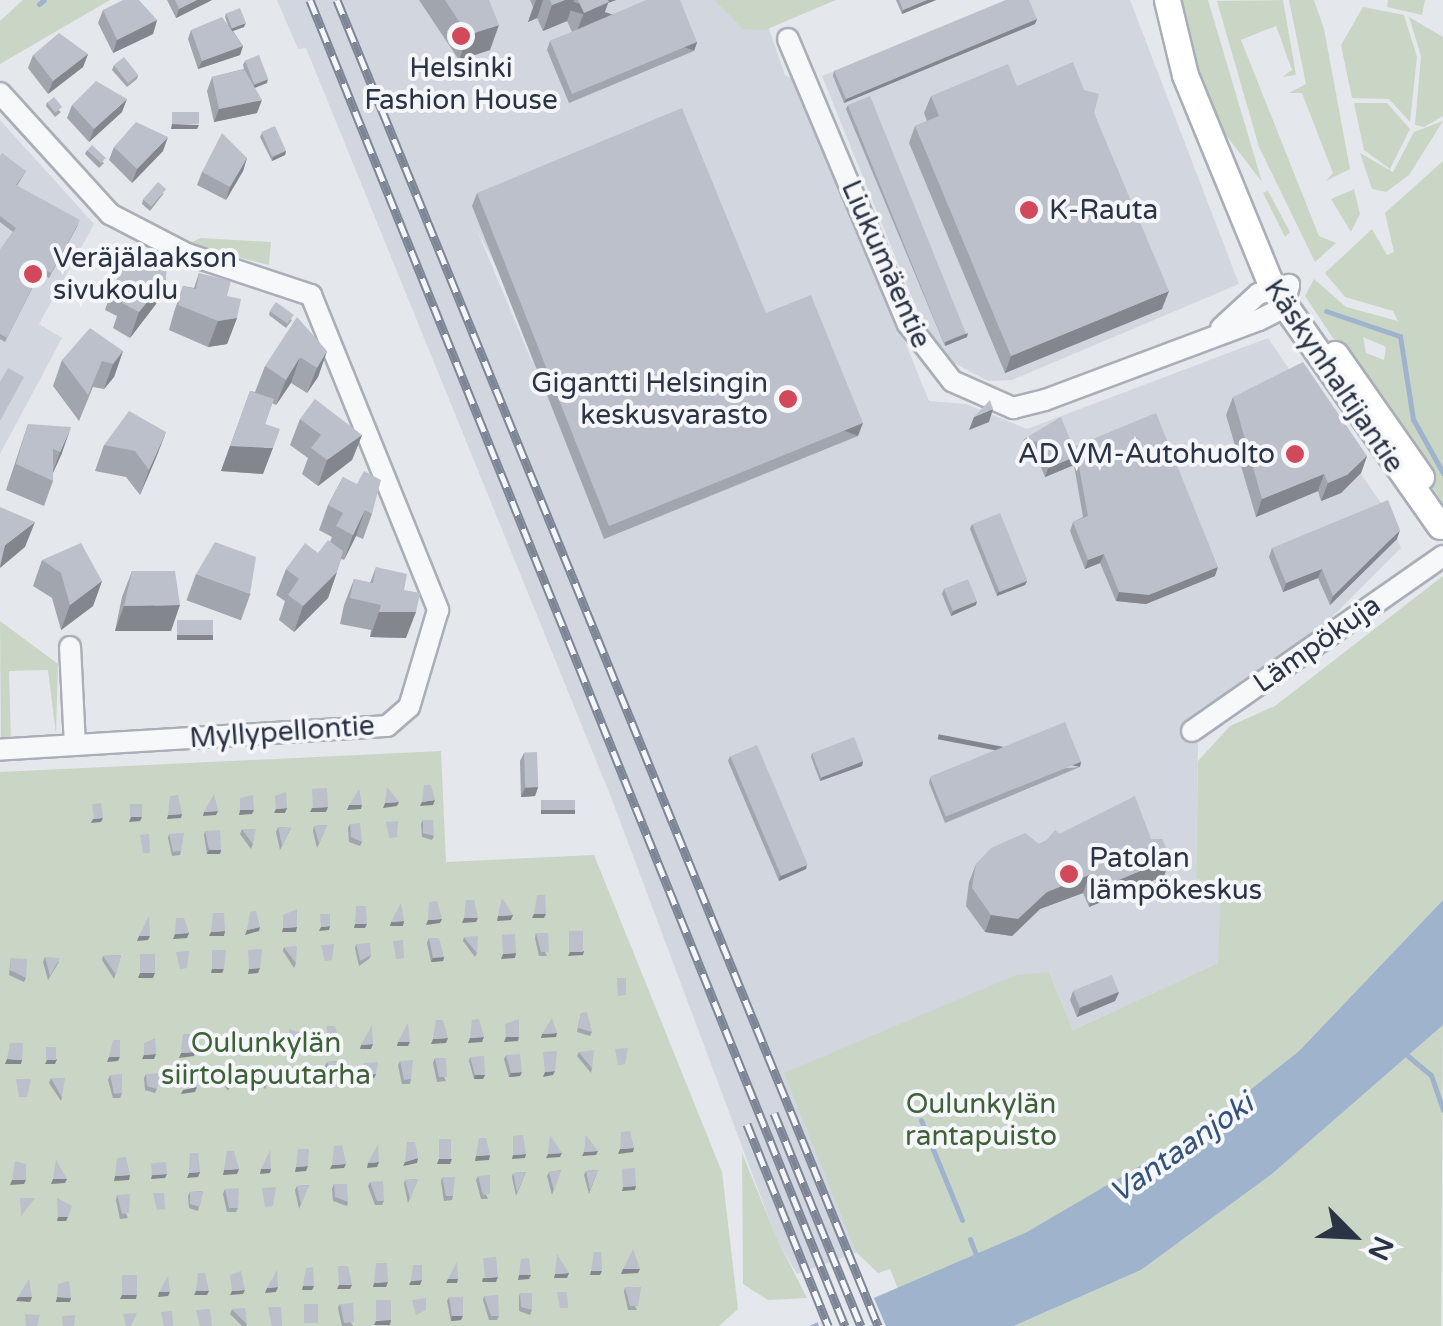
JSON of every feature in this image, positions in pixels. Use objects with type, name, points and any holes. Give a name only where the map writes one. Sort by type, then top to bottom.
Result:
[{"type":"main road","name":"Käskynhaltijantie","points":[[1168,0],[1220,161],[1282,293],[1416,469],[1442,529]]},
{"type":"street","name":"Liukumäentie","points":[[788,38],[908,324],[952,381],[1013,408],[1221,328],[1282,293]]},
{"type":"street","name":"Myllypellontie","points":[[0,93],[110,214],[186,254],[306,290],[436,600],[408,706],[374,729],[0,750]]},
{"type":"street","name":"Lämpökuja","points":[[1192,731],[1443,556]]},
{"type":"street","points":[[70,647],[75,745]]},
{"type":"shaded area","points":[[277,0],[739,0],[768,26],[785,75],[800,83],[929,401],[966,404],[1027,429],[1268,338],[1385,509],[1401,548],[1311,638],[1187,723],[1198,744],[1196,878],[1221,889],[1224,908],[1218,963],[1073,1030],[1049,972],[887,1227],[855,1253],[797,1274],[777,1240],[611,797],[306,48],[298,49]],"holes":[[[477,230],[499,272],[533,362]]]},
{"type":"shaded area","points":[[1006,0],[1130,0],[1239,284],[1012,380],[988,381],[954,363],[923,325],[822,76]]},
{"type":"shaded area","name":"Veräjälaakson sivukoulu","points":[[0,120],[94,224],[39,324],[62,338],[0,454]]},
{"type":"green space","points":[[23,0],[110,0],[0,64],[0,21]]},
{"type":"green space","points":[[714,0],[836,0],[765,30],[743,29]]},
{"type":"green space","points":[[1176,0],[1208,0],[1262,182],[1209,113]]},
{"type":"green space","points":[[1283,0],[1296,75],[1282,77],[1292,70],[1276,26],[1241,40],[1319,236],[1336,243],[1315,262],[1259,147],[1217,1]]},
{"type":"green space","points":[[1289,0],[1314,0],[1324,29],[1350,169],[1326,181],[1333,173],[1302,93],[1289,93],[1306,84]]},
{"type":"green space","points":[[1388,0],[1425,0],[1422,15],[1387,7]]},
{"type":"green space","points":[[1363,7],[1404,15],[1417,57],[1410,122],[1389,99],[1352,98],[1341,45]]},
{"type":"green space","points":[[1409,17],[1443,37],[1443,116],[1424,127],[1415,125],[1421,56]]},
{"type":"green space","points":[[1354,103],[1387,103],[1410,129],[1390,169],[1364,150]]},
{"type":"green space","points":[[1443,121],[1409,175],[1386,192],[1372,189],[1360,153],[1393,172],[1414,132]]},
{"type":"green space","points":[[1443,161],[1443,503],[1305,296],[1314,279],[1346,307],[1398,321],[1393,311],[1345,297],[1325,273],[1372,229],[1387,255],[1394,252],[1385,213]],"holes":[[[1363,337],[1386,347],[1384,360],[1366,353]]]},
{"type":"green space","points":[[1354,189],[1360,214],[1351,232],[1331,199]]},
{"type":"green space","points":[[1268,191],[1290,232],[1285,237],[1263,193]]},
{"type":"green space","points":[[201,238],[271,242],[269,265],[187,244]]},
{"type":"green space","name":"Oulunkylän rantapuisto","points":[[1443,576],[1443,900],[1299,1051],[1196,1133],[1028,1232],[899,1291],[890,1269],[878,1273],[856,1252],[784,1073],[1016,975],[1049,972],[1073,1030],[1218,963],[1221,889],[1196,878],[1198,761],[1230,726],[1275,706]]},
{"type":"green space","points":[[0,621],[58,664],[56,734],[48,670],[9,671],[11,741],[1,742]]},
{"type":"green space","name":"Oulunkylän siirtolapuutarha","points":[[441,751],[446,862],[594,855],[722,1172],[738,1309],[719,1326],[0,1326],[0,772]]},
{"type":"green space","points":[[1443,1025],[1441,1326],[1014,1326],[1141,1270],[1272,1174]]},
{"type":"green space","points":[[742,1153],[777,1239],[807,1298],[768,1300],[743,1284]]},
{"type":"water","name":"Vantaanjoki","points":[[1443,900],[1443,1025],[1272,1174],[1141,1270],[1014,1326],[809,1326],[1027,1232],[1196,1133],[1299,1051]]},
{"type":"pier","points":[[873,1296],[886,1326],[819,1326],[816,1318]]},
{"type":"building","points":[[123,0],[139,0],[157,20],[117,40],[103,10]]},
{"type":"building","points":[[175,0],[197,0],[179,9]]},
{"type":"building","points":[[445,0],[489,0],[499,25],[468,35]]},
{"type":"building","points":[[578,0],[608,0],[609,2],[584,13]]},
{"type":"building","points":[[646,0],[680,0],[697,42],[572,94],[550,41]]},
{"type":"building","points":[[899,0],[927,0],[903,10]]},
{"type":"building","points":[[1006,0],[1029,0],[1037,19],[846,99],[834,71]]},
{"type":"building","points":[[240,8],[246,23],[232,28],[226,14]]},
{"type":"building","points":[[222,17],[243,46],[202,61],[191,30]]},
{"type":"building","points":[[59,33],[88,54],[53,81],[33,55]]},
{"type":"building","points":[[259,55],[268,79],[254,85],[245,60]]},
{"type":"building","points":[[124,57],[138,75],[128,83],[114,65]]},
{"type":"building","name":"K-Rauta","points":[[1073,62],[1084,90],[1099,94],[1094,113],[1169,291],[1011,356],[915,126],[939,116],[931,96],[1008,64],[1017,86]]},
{"type":"building","points":[[244,69],[262,100],[219,109],[212,77]]},
{"type":"building","points":[[96,81],[127,99],[94,129],[72,105]]},
{"type":"building","points":[[870,96],[966,333],[944,342],[848,105]]},
{"type":"building","points":[[54,97],[62,107],[55,113],[47,103]]},
{"type":"building","points":[[682,108],[766,313],[811,295],[863,423],[609,526],[477,193]]},
{"type":"building","points":[[172,112],[199,112],[199,124],[172,124]]},
{"type":"building","points":[[136,122],[168,137],[137,169],[114,147]]},
{"type":"building","points":[[275,126],[286,151],[272,157],[261,132]]},
{"type":"building","points":[[222,133],[247,158],[230,187],[202,172]]},
{"type":"building","points":[[92,145],[106,158],[101,163],[87,150]]},
{"type":"building","points":[[2,153],[26,171],[16,185],[80,220],[51,273],[42,268],[7,338],[0,334],[0,250],[16,228],[0,216]]},
{"type":"building","points":[[158,182],[166,189],[151,207],[143,199]]},
{"type":"building","points":[[151,251],[167,260],[166,279],[139,312],[122,303],[128,292],[114,284],[130,256],[144,263]]},
{"type":"building","points":[[199,273],[231,281],[227,296],[241,299],[237,318],[218,321],[178,305],[183,286],[196,289]]},
{"type":"building","points":[[276,302],[294,315],[287,324],[270,311]]},
{"type":"building","points":[[297,317],[327,351],[317,368],[300,357],[286,380],[265,366]]},
{"type":"building","points":[[90,328],[123,351],[113,364],[102,361],[88,395],[62,360]]},
{"type":"building","name":"AD VM-Autohuolto","points":[[1303,362],[1367,456],[1347,475],[1328,483],[1324,474],[1262,499],[1233,397]]},
{"type":"building","points":[[8,368],[24,377],[0,421],[0,382]]},
{"type":"building","points":[[250,391],[274,399],[265,424],[280,429],[273,448],[230,446]]},
{"type":"building","points":[[315,399],[362,435],[327,460],[311,448],[321,435],[300,419]]},
{"type":"building","points":[[990,400],[993,409],[974,417]]},
{"type":"building","points":[[129,411],[166,432],[149,470],[135,451],[104,445]]},
{"type":"building","points":[[1156,413],[1218,567],[1149,595],[1119,592],[1104,554],[1088,560],[1073,522],[1088,516],[1077,456],[1048,468],[1037,442],[1024,439],[1061,417],[1073,447]]},
{"type":"building","points":[[28,424],[71,427],[60,452],[53,449],[53,481],[16,464]]},
{"type":"building","points":[[364,471],[381,480],[372,514],[365,510],[353,535],[336,526],[343,513],[328,505],[343,477],[357,484]]},
{"type":"building","points":[[1388,500],[1400,530],[1333,596],[1322,569],[1286,583],[1272,548]]},
{"type":"building","points":[[0,507],[35,522],[5,545],[0,567]]},
{"type":"building","points":[[1000,513],[1027,581],[1000,592],[972,524]]},
{"type":"building","points":[[328,540],[343,551],[337,572],[303,606],[288,595],[299,579],[286,569],[305,543],[318,553]]},
{"type":"building","points":[[215,542],[256,557],[250,594],[196,574]]},
{"type":"building","points":[[81,543],[102,581],[70,605],[61,573],[42,560]]},
{"type":"building","points":[[376,567],[407,574],[404,590],[420,593],[416,612],[379,612],[381,605],[350,598],[354,579],[373,583]]},
{"type":"building","points":[[132,571],[175,571],[180,605],[124,606]]},
{"type":"building","points":[[968,579],[977,601],[953,611],[944,589]]},
{"type":"building","points":[[177,620],[213,620],[213,635],[177,635]]},
{"type":"building","points":[[1065,722],[1081,762],[946,817],[930,777]]},
{"type":"building","points":[[854,737],[863,761],[821,777],[812,753]]},
{"type":"building","points":[[757,745],[808,865],[781,876],[730,756]]},
{"type":"building","points":[[524,752],[537,752],[538,787],[525,787]]},
{"type":"building","points":[[424,785],[431,785],[435,800],[422,802]]},
{"type":"building","points":[[387,787],[399,802],[385,803]]},
{"type":"building","points":[[327,788],[328,807],[313,808],[312,789]]},
{"type":"building","points":[[359,789],[362,805],[349,805]]},
{"type":"building","points":[[286,792],[287,808],[276,809],[275,796]]},
{"type":"building","points":[[214,794],[218,811],[204,812]]},
{"type":"building","points":[[178,795],[182,814],[168,815],[170,796]]},
{"type":"building","points":[[253,795],[254,810],[240,810],[240,798]]},
{"type":"building","name":"Patolan lämpökeskus","points":[[1135,796],[1151,839],[1162,839],[1171,858],[1095,890],[1089,875],[1047,892],[1018,919],[991,915],[972,888],[976,864],[991,848],[1025,833],[1039,844]]},
{"type":"building","points":[[541,800],[575,800],[575,810],[541,810]]},
{"type":"building","points":[[101,803],[103,818],[94,819],[92,804]]},
{"type":"building","points":[[130,804],[142,804],[142,817],[130,817]]},
{"type":"building","points":[[423,820],[433,820],[434,836],[423,833]]},
{"type":"building","points":[[398,821],[397,837],[389,838],[386,822]]},
{"type":"building","points":[[360,823],[362,842],[351,837],[350,824]]},
{"type":"building","points":[[327,825],[319,844],[314,826]]},
{"type":"building","points":[[278,827],[291,828],[282,846]]},
{"type":"building","points":[[242,829],[256,829],[253,844]]},
{"type":"building","points":[[220,830],[221,850],[209,850],[205,831]]},
{"type":"building","points":[[184,833],[181,851],[173,852],[169,834]]},
{"type":"building","points":[[149,834],[150,853],[143,853],[140,835]]},
{"type":"building","points":[[537,895],[545,895],[546,914],[534,914]]},
{"type":"building","points":[[502,898],[513,915],[498,916]]},
{"type":"building","points":[[466,900],[474,900],[478,918],[464,918]]},
{"type":"building","points":[[437,901],[442,919],[428,920],[429,902]]},
{"type":"building","points":[[401,903],[404,921],[391,922]]},
{"type":"building","points":[[356,906],[366,906],[367,924],[355,924]]},
{"type":"building","points":[[297,909],[297,927],[283,928],[283,915]]},
{"type":"building","points":[[256,911],[260,927],[247,930],[250,912]]},
{"type":"building","points":[[213,913],[224,913],[225,931],[211,932]]},
{"type":"building","points":[[320,914],[330,914],[330,926],[321,927]]},
{"type":"building","points":[[149,916],[150,936],[139,936]]},
{"type":"building","points":[[176,918],[184,918],[189,933],[175,934]]},
{"type":"building","points":[[569,931],[583,931],[583,952],[569,952]]},
{"type":"building","points":[[536,933],[548,933],[549,952],[541,952]]},
{"type":"building","points":[[515,934],[516,953],[503,954],[502,935]]},
{"type":"building","points":[[478,936],[477,953],[464,937]]},
{"type":"building","points":[[429,938],[439,938],[444,957],[433,958]]},
{"type":"building","points":[[403,940],[404,958],[396,959],[393,941]]},
{"type":"building","points":[[370,943],[371,955],[360,961],[356,944]]},
{"type":"building","points":[[334,944],[332,960],[325,961],[321,945]]},
{"type":"building","points":[[297,946],[296,963],[284,947]]},
{"type":"building","points":[[262,949],[260,968],[249,969],[248,950]]},
{"type":"building","points":[[212,950],[226,950],[224,969],[212,969]]},
{"type":"building","points":[[189,951],[187,968],[180,969],[176,952]]},
{"type":"building","points":[[140,954],[155,954],[155,973],[140,973]]},
{"type":"building","points":[[121,955],[116,975],[103,956]]},
{"type":"building","points":[[45,957],[60,958],[50,976]]},
{"type":"building","points":[[11,958],[27,959],[26,978],[10,970]]},
{"type":"building","points":[[1112,975],[1119,992],[1080,1007],[1073,991]]},
{"type":"building","points":[[617,978],[626,978],[626,995],[618,996]]},
{"type":"building","points":[[587,1012],[592,1032],[578,1028],[581,1013]]},
{"type":"building","points":[[552,1018],[557,1033],[542,1034]]},
{"type":"building","points":[[479,1019],[484,1037],[470,1038],[472,1020]]},
{"type":"building","points":[[519,1019],[519,1037],[506,1037],[505,1024]]},
{"type":"building","points":[[436,1020],[443,1020],[448,1038],[433,1039]]},
{"type":"building","points":[[408,1023],[410,1042],[398,1042]]},
{"type":"building","points":[[372,1025],[373,1044],[361,1045]]},
{"type":"building","points":[[327,1026],[335,1026],[340,1044],[326,1045]]},
{"type":"building","points":[[289,1029],[304,1034],[304,1047],[289,1047]]},
{"type":"building","points":[[263,1031],[266,1049],[254,1049]]},
{"type":"building","points":[[231,1032],[232,1049],[219,1051],[218,1039]]},
{"type":"building","points":[[183,1034],[191,1034],[195,1052],[181,1053]]},
{"type":"building","points":[[155,1038],[156,1054],[144,1055],[144,1043]]},
{"type":"building","points":[[113,1040],[120,1040],[120,1057],[109,1057]]},
{"type":"building","points":[[10,1043],[23,1043],[22,1060],[7,1059]]},
{"type":"building","points":[[46,1047],[56,1047],[56,1060],[46,1060]]},
{"type":"building","points":[[628,1048],[625,1064],[618,1065],[615,1049]]},
{"type":"building","points":[[594,1050],[592,1068],[579,1052]]},
{"type":"building","points":[[557,1051],[555,1071],[545,1072],[543,1052]]},
{"type":"building","points":[[520,1054],[522,1072],[511,1073],[506,1055]]},
{"type":"building","points":[[484,1056],[485,1075],[475,1075],[470,1057]]},
{"type":"building","points":[[435,1058],[446,1058],[447,1077],[439,1077]]},
{"type":"building","points":[[413,1060],[411,1079],[404,1080],[400,1061]]},
{"type":"building","points":[[339,1061],[331,1081],[327,1062]]},
{"type":"building","points":[[378,1062],[376,1074],[365,1075],[364,1063]]},
{"type":"building","points":[[302,1065],[304,1081],[295,1082],[291,1067]]},
{"type":"building","points":[[255,1068],[268,1068],[267,1085]]},
{"type":"building","points":[[219,1070],[231,1070],[230,1087]]},
{"type":"building","points":[[196,1072],[197,1087],[183,1088],[182,1073]]},
{"type":"building","points":[[160,1073],[157,1089],[147,1086],[146,1074]]},
{"type":"building","points":[[122,1074],[122,1093],[114,1094],[110,1075]]},
{"type":"building","points":[[51,1078],[65,1078],[62,1097]]},
{"type":"building","points":[[16,1079],[31,1079],[27,1097],[19,1097]]},
{"type":"building","points":[[630,1131],[634,1148],[620,1149],[621,1132]]},
{"type":"building","points":[[523,1135],[526,1154],[513,1155],[513,1136]]},
{"type":"building","points":[[550,1135],[562,1153],[548,1154]]},
{"type":"building","points":[[586,1135],[598,1151],[584,1152]]},
{"type":"building","points":[[479,1138],[486,1138],[490,1155],[476,1156]]},
{"type":"building","points":[[439,1139],[451,1139],[451,1159],[439,1159]]},
{"type":"building","points":[[407,1142],[415,1142],[418,1158],[405,1162]]},
{"type":"building","points":[[378,1144],[379,1162],[368,1163]]},
{"type":"building","points":[[342,1145],[346,1164],[332,1165],[334,1146]]},
{"type":"building","points":[[298,1149],[309,1149],[308,1166],[296,1167]]},
{"type":"building","points":[[270,1150],[271,1169],[261,1169]]},
{"type":"building","points":[[227,1151],[234,1151],[239,1169],[224,1170]]},
{"type":"building","points":[[190,1153],[198,1153],[200,1172],[189,1173]]},
{"type":"building","points":[[126,1157],[130,1175],[115,1176],[117,1158]]},
{"type":"building","points":[[56,1160],[67,1179],[53,1179]]},
{"type":"building","points":[[15,1161],[26,1164],[26,1180],[12,1180]]},
{"type":"building","points":[[166,1162],[167,1174],[152,1175],[151,1163]]},
{"type":"building","points":[[635,1168],[636,1186],[623,1187],[622,1169]]},
{"type":"building","points":[[561,1170],[554,1191],[549,1172]]},
{"type":"building","points":[[598,1170],[590,1190],[586,1171]]},
{"type":"building","points":[[526,1172],[517,1192],[513,1173]]},
{"type":"building","points":[[490,1175],[490,1194],[483,1195],[478,1176]]},
{"type":"building","points":[[442,1177],[455,1177],[453,1196],[446,1196]]},
{"type":"building","points":[[418,1179],[410,1199],[405,1180]]},
{"type":"building","points":[[383,1181],[384,1201],[377,1201],[370,1182]]},
{"type":"building","points":[[334,1184],[347,1184],[348,1202],[335,1197]]},
{"type":"building","points":[[309,1185],[301,1205],[297,1186]]},
{"type":"building","points":[[276,1187],[273,1206],[265,1207],[262,1188]]},
{"type":"building","points":[[239,1188],[238,1208],[229,1208],[225,1189]]},
{"type":"building","points":[[203,1191],[200,1207],[190,1204],[190,1192]]},
{"type":"building","points":[[153,1193],[164,1193],[165,1209],[157,1210]]},
{"type":"building","points":[[130,1194],[129,1213],[122,1214],[117,1195]]},
{"type":"building","points":[[20,1198],[35,1198],[21,1216]]},
{"type":"building","points":[[57,1198],[72,1206],[68,1217],[58,1217]]},
{"type":"building","points":[[633,1249],[640,1269],[623,1269]]},
{"type":"building","points":[[594,1252],[601,1252],[602,1271],[591,1271]]},
{"type":"building","points":[[557,1254],[569,1273],[555,1274]]},
{"type":"building","points":[[496,1257],[498,1277],[485,1278],[483,1258]]},
{"type":"building","points":[[529,1258],[531,1275],[519,1275],[521,1259]]},
{"type":"building","points":[[457,1262],[458,1279],[448,1279]]},
{"type":"building","points":[[376,1263],[387,1263],[388,1282],[374,1283]]},
{"type":"building","points":[[413,1265],[422,1265],[422,1280],[411,1281]]},
{"type":"building","points":[[338,1266],[348,1266],[352,1285],[339,1285]]},
{"type":"building","points":[[313,1267],[314,1286],[303,1286],[306,1268]]},
{"type":"building","points":[[277,1270],[278,1287],[267,1288]]},
{"type":"building","points":[[241,1271],[245,1290],[232,1291],[230,1275]]},
{"type":"building","points":[[198,1273],[205,1273],[209,1291],[196,1291]]},
{"type":"building","points":[[122,1275],[137,1275],[137,1295],[122,1295]]},
{"type":"building","points":[[168,1276],[170,1292],[159,1292]]},
{"type":"building","points":[[29,1279],[32,1297],[18,1297]]},
{"type":"building","points":[[69,1281],[71,1298],[57,1297],[58,1284]]},
{"type":"building","points":[[625,1287],[641,1287],[638,1306],[630,1306]]},
{"type":"building","points":[[557,1292],[567,1292],[568,1308],[560,1308]]},
{"type":"building","points":[[520,1293],[532,1293],[532,1310],[521,1307]]},
{"type":"building","points":[[498,1295],[499,1316],[491,1316],[484,1296]]},
{"type":"building","points":[[449,1297],[463,1297],[463,1316],[452,1316]]},
{"type":"building","points":[[426,1298],[426,1310],[416,1315],[412,1300]]},
{"type":"building","points":[[376,1300],[391,1300],[391,1320],[376,1320]]},
{"type":"building","points":[[353,1303],[354,1322],[344,1323],[340,1304]]},
{"type":"building","points":[[304,1304],[318,1304],[318,1323],[304,1323]]},
{"type":"building","points":[[268,1307],[281,1307],[282,1326],[272,1326]]},
{"type":"building","points":[[245,1308],[247,1324],[232,1309]]},
{"type":"building","points":[[210,1309],[212,1326],[200,1326],[196,1310]]},
{"type":"building","points":[[172,1311],[173,1326],[164,1326],[161,1312]]},
{"type":"building","points":[[137,1313],[131,1326],[126,1326],[123,1314]]},
{"type":"building","points":[[25,1314],[40,1315],[37,1326],[26,1326]]},
{"type":"building","points":[[75,1315],[74,1326],[63,1326],[62,1316]]},
{"type":"waterway","points":[[39,4],[44,0]]},
{"type":"waterway","points":[[1326,311],[1400,336],[1413,419],[1443,473]]},
{"type":"waterway","points":[[1408,1056],[1431,1075],[1443,1110]]},
{"type":"waterway","points":[[921,1120],[962,1220]]},
{"type":"waterway","points":[[970,1239],[978,1260]]},
{"type":"railway","points":[[310,0],[845,1326]]},
{"type":"railway","points":[[337,0],[878,1326]]},
{"type":"railway","points":[[774,1113],[861,1326]]},
{"type":"railway","points":[[747,1124],[828,1326]]},
{"type":"place","name":"Helsinki Fashion House","points":[[461,36]]},
{"type":"place","name":"K-Rauta","points":[[1029,210]]},
{"type":"place","name":"Veräjälaakson sivukoulu","points":[[33,274]]},
{"type":"place","name":"Gigantti Helsingin keskusvarasto","points":[[788,399]]},
{"type":"place","name":"AD VM-Autohuolto","points":[[1295,454]]},
{"type":"place","name":"Patolan lämpökeskus","points":[[1069,874]]}]
